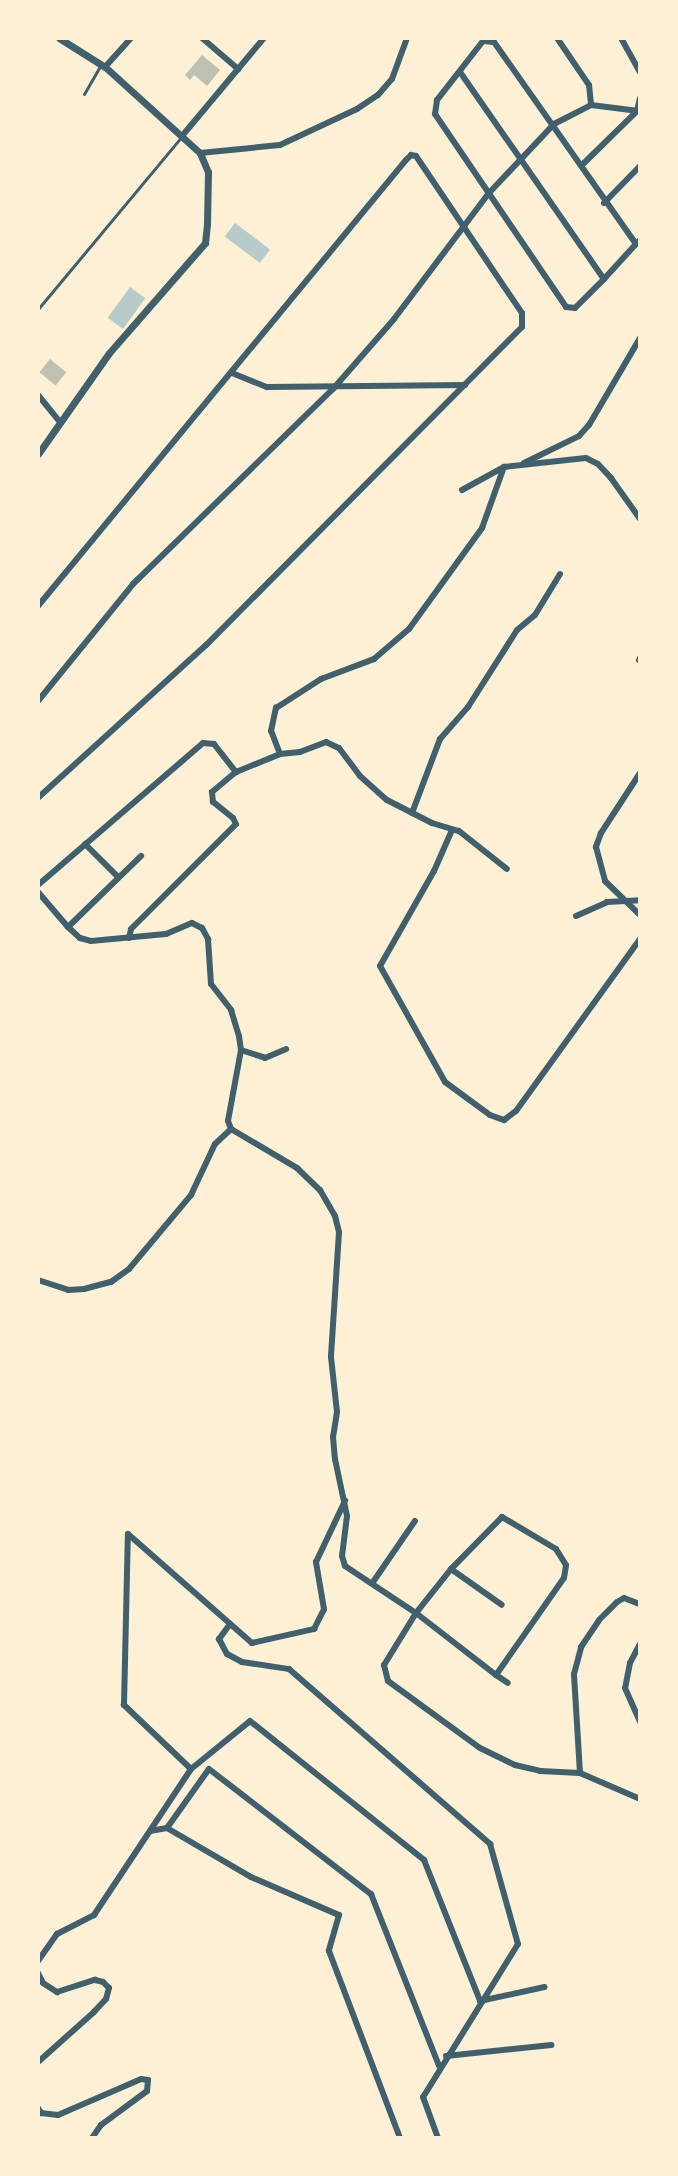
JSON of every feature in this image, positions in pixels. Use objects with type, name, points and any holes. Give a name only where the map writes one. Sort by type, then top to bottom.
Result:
[{"type":"street","points":[[38,454],[109,353],[205,243],[208,172],[200,153],[103,66],[59,38]]},
{"type":"street","points":[[103,66],[131,38]]},
{"type":"street","points":[[202,38],[238,69]]},
{"type":"street","points":[[182,136],[264,38]]},
{"type":"street","points":[[200,153],[280,145],[357,109],[378,95],[392,79],[407,38]]},
{"type":"street","points":[[557,38],[589,85],[591,105]]},
{"type":"street","points":[[621,38],[640,72]]},
{"type":"street","points":[[490,39],[554,124],[604,203],[638,242],[575,308],[566,307],[435,114],[437,100],[483,41],[490,39]]},
{"type":"street","points":[[460,72],[604,279]]},
{"type":"street","points":[[582,165],[639,111],[640,98]]},
{"type":"street","points":[[38,701],[133,584],[333,389],[394,319],[462,225],[554,124],[591,105],[639,111]]},
{"type":"street","points":[[38,606],[406,160],[416,156],[525,322],[467,385],[206,645],[38,798]]},
{"type":"street","points":[[604,203],[640,166]]},
{"type":"street","points":[[521,465],[551,446],[579,436],[589,425],[640,338]]},
{"type":"street","points":[[232,373],[267,387],[333,389],[467,385]]},
{"type":"street","points":[[38,395],[61,423]]},
{"type":"street","points":[[462,490],[504,467],[586,458],[598,464],[611,478],[640,519]]},
{"type":"street","points":[[280,754],[271,731],[276,708],[321,679],[374,659],[409,629],[482,528],[504,467]]},
{"type":"street","points":[[412,813],[440,739],[468,707],[517,630],[535,615],[560,574]]},
{"type":"street","points":[[38,885],[203,743],[214,744],[236,772]]},
{"type":"street","points":[[129,938],[131,929],[236,824],[212,798],[212,792],[236,772],[280,754],[332,743],[360,776],[387,800],[459,831],[507,869]]},
{"type":"street","points":[[640,773],[601,833],[596,847],[605,881],[631,902],[640,915]]},
{"type":"street","points":[[452,830],[434,871],[380,966],[445,1082],[490,1115],[504,1120],[516,1111],[640,939]]},
{"type":"street","points":[[85,844],[118,877]]},
{"type":"street","points":[[68,927],[141,856]]},
{"type":"street","points":[[38,892],[68,927],[80,938],[91,941],[166,934],[192,923],[202,928],[208,939],[211,984],[231,1010],[241,1050],[228,1121],[231,1129],[297,1168],[320,1190],[335,1216],[339,1232],[331,1357],[337,1412],[333,1437],[347,1516],[342,1546],[345,1566],[373,1582],[508,1683]]},
{"type":"street","points":[[576,916],[607,902],[640,900]]},
{"type":"street","points":[[241,1050],[265,1058],[286,1049]]},
{"type":"street","points":[[38,1280],[68,1290],[84,1289],[111,1282],[129,1269],[191,1195],[215,1144],[231,1129]]},
{"type":"street","points":[[191,1769],[124,1705],[128,1534],[252,1643],[314,1629],[324,1609],[316,1562],[345,1501]]},
{"type":"street","points":[[496,1675],[564,1578],[565,1559],[556,1549],[502,1517],[451,1569],[416,1613],[384,1665],[388,1681],[480,1748],[515,1765],[540,1771],[580,1773],[640,1799]]},
{"type":"street","points":[[373,1582],[415,1521]]},
{"type":"street","points":[[451,1569],[502,1605]]},
{"type":"street","points":[[580,1773],[574,1674],[581,1647],[599,1620],[617,1602],[624,1598],[640,1604]]},
{"type":"street","points":[[230,1624],[219,1639],[227,1654],[242,1662],[289,1669],[490,1844],[518,1944],[439,2066],[423,2097],[438,2138]]},
{"type":"street","points":[[640,1644],[630,1663],[625,1688],[640,1722]]},
{"type":"street","points":[[38,1961],[57,1934],[94,1915],[191,1769],[250,1721],[424,1860],[480,2001]]},
{"type":"street","points":[[167,1828],[209,1769],[371,1894],[439,2066]]},
{"type":"street","points":[[149,1831],[167,1828],[251,1877],[339,1915],[329,1951],[400,2138]]},
{"type":"street","points":[[38,1973],[43,1983],[57,1992],[95,1980],[109,1988],[106,1999],[94,2012],[38,2062]]},
{"type":"street","points":[[480,2001],[545,1987]]},
{"type":"street","points":[[446,2056],[551,2045]]},
{"type":"street","points":[[38,2108],[41,2113],[58,2115],[141,2079],[148,2080],[147,2091],[101,2125],[92,2138]]},
{"type":"lane","points":[[84,94],[103,66]]},
{"type":"lane","points":[[38,309],[182,136]]},
{"type":"shaded area","points":[[235,223],[270,249],[260,263],[225,237]]},
{"type":"shaded area","points":[[130,287],[145,298],[123,329],[108,318]]},
{"type":"building","points":[[202,55],[220,70],[207,86],[194,75],[190,80],[185,75]]},
{"type":"building","points":[[50,359],[66,372],[56,385],[39,372]]}]
